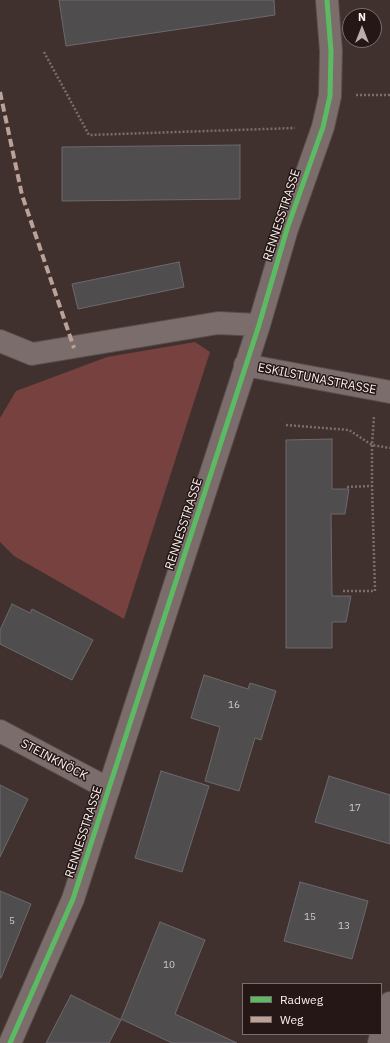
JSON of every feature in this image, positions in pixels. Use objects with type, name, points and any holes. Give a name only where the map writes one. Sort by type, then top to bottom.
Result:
[{"type":"street","name":"RENNESSTRASSE","points":[[10,1043],[73,899],[259,325],[287,229],[323,127],[330,96],[332,51],[327,0]]},
{"type":"street","points":[[0,341],[32,354],[74,348],[218,322],[259,325]]},
{"type":"street","name":"ESKILSTUNASTRASSE","points":[[245,365],[383,391]]},
{"type":"street","name":"STEINKNÖCK","points":[[0,731],[109,789]]},
{"type":"street","points":[[382,1032],[390,1003]]},
{"type":"path","points":[[44,52],[89,135],[323,127]]},
{"type":"path","points":[[330,96],[390,95]]},
{"type":"path","points":[[343,591],[375,591],[372,445],[383,391]]},
{"type":"path","points":[[286,425],[349,430],[372,445],[390,448]]},
{"type":"path","points":[[347,487],[372,486]]},
{"type":"shaded area","points":[[195,342],[210,352],[124,619],[14,556],[0,542],[0,418],[16,391],[107,357]]},
{"type":"building","points":[[59,0],[274,0],[275,15],[66,46]]},
{"type":"building","points":[[240,145],[240,199],[62,201],[62,147]]},
{"type":"building","points":[[179,262],[184,287],[78,309],[72,284]]},
{"type":"building","points":[[332,439],[332,489],[349,489],[345,514],[331,514],[332,596],[351,596],[346,622],[332,622],[332,648],[286,648],[286,440]]},
{"type":"building","points":[[12,604],[30,613],[32,609],[93,640],[72,680],[0,644],[0,630]]},
{"type":"building","points":[[204,675],[248,689],[250,683],[276,691],[261,740],[255,738],[239,791],[205,781],[220,727],[191,718]]},
{"type":"building","points":[[161,771],[209,786],[182,872],[135,858]]},
{"type":"building","points":[[329,776],[390,795],[390,844],[315,822]]},
{"type":"building","points":[[0,785],[28,799],[0,857]]},
{"type":"building","points":[[300,882],[368,901],[352,959],[284,941]]},
{"type":"building","points":[[0,891],[31,904],[1,978],[0,978]]},
{"type":"building","points":[[160,922],[205,940],[175,1014],[237,1043],[172,1043],[121,1019]]},
{"type":"building","points":[[71,995],[121,1020],[109,1043],[46,1043]]},
{"type":"marked path","points":[[0,92],[22,195],[74,348]]},
{"type":"cycle path","points":[[10,1043],[73,899],[259,325],[287,229],[323,127],[330,96],[331,51],[327,0]]}]
